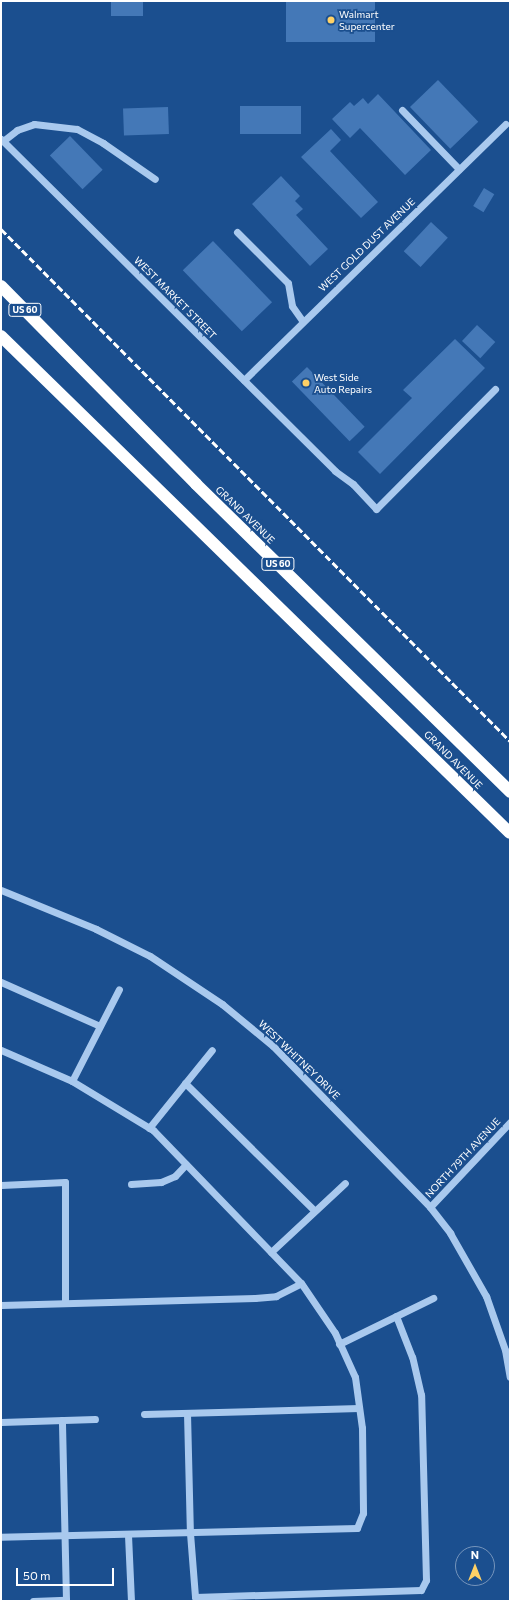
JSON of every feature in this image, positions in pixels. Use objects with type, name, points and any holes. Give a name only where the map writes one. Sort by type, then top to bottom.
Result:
[{"type":"highway","name":"GRAND AVENUE","points":[[1,286],[196,484],[510,792]]},
{"type":"highway","name":"GRAND AVENUE","points":[[1,336],[510,833]]},
{"type":"street","points":[[402,110],[459,169]]},
{"type":"street","points":[[2,140],[17,130],[34,124],[77,129],[103,143],[155,179]]},
{"type":"street","name":"WEST GOLD DUST AVENUE","points":[[244,380],[505,124]]},
{"type":"street","name":"WEST MARKET STREET","points":[[2,140],[335,471],[352,484],[376,509],[495,389]]},
{"type":"street","points":[[237,232],[288,283],[292,306],[303,322]]},
{"type":"street","name":"WEST WHITNEY DRIVE","points":[[1,890],[125,943],[222,1004],[273,1046],[430,1207],[467,1260],[493,1312],[510,1377]]},
{"type":"street","points":[[1,982],[100,1026]]},
{"type":"street","points":[[72,1081],[119,989]]},
{"type":"street","points":[[1,1050],[72,1081],[149,1128],[186,1164],[300,1283],[340,1344],[354,1377],[359,1408],[362,1513],[357,1528],[128,1535],[1,1537]]},
{"type":"street","points":[[149,1128],[212,1050]]},
{"type":"street","points":[[185,1083],[315,1211]]},
{"type":"street","name":"NORTH 79TH AVENUE","points":[[430,1207],[510,1122]]},
{"type":"street","points":[[131,1184],[161,1182],[175,1176],[186,1164]]},
{"type":"street","points":[[1,1185],[65,1182],[65,1303]]},
{"type":"street","points":[[271,1252],[345,1183]]},
{"type":"street","points":[[1,1305],[255,1298],[276,1296],[300,1283]]},
{"type":"street","points":[[340,1344],[433,1298]]},
{"type":"street","points":[[187,1412],[190,1533],[195,1597],[421,1590],[426,1580],[421,1395],[412,1357],[396,1316]]},
{"type":"street","points":[[144,1414],[359,1408]]},
{"type":"street","points":[[1,1422],[95,1419]]},
{"type":"street","points":[[33,1601],[66,1600],[66,1536],[62,1420]]},
{"type":"street","points":[[128,1535],[131,1601]]},
{"type":"building","points":[[111,1],[143,1],[143,16],[111,16]]},
{"type":"building","name":"Walmart Supercenter","points":[[286,1],[375,1],[375,42],[286,42]]},
{"type":"building","points":[[438,80],[478,122],[450,149],[410,107]]},
{"type":"building","points":[[378,94],[431,150],[405,175],[360,128],[350,138],[332,119],[350,102],[354,106],[363,98],[368,104]]},
{"type":"building","points":[[240,106],[301,106],[301,134],[240,134]]},
{"type":"building","points":[[168,107],[169,134],[124,136],[123,109]]},
{"type":"building","points":[[331,129],[341,140],[330,151],[378,202],[361,218],[301,157]]},
{"type":"building","points":[[70,136],[103,170],[83,189],[50,155]]},
{"type":"building","points":[[281,176],[300,196],[295,201],[303,209],[296,215],[328,249],[310,266],[252,204]]},
{"type":"building","points":[[484,188],[494,194],[483,212],[473,206]]},
{"type":"building","points":[[431,222],[448,238],[421,267],[404,251]]},
{"type":"building","points":[[213,241],[272,302],[242,331],[183,270]]},
{"type":"building","points":[[477,325],[495,342],[480,358],[462,341]]},
{"type":"building","points":[[455,339],[485,368],[380,474],[358,452],[412,398],[403,390]]},
{"type":"building","points":[[307,367],[365,427],[350,441],[292,382]]},
{"type":"railway","points":[[1,229],[510,741]]},
{"type":"place","name":"Walmart Supercenter","points":[[331,20]]},
{"type":"place","name":"West Side Auto Repairs","points":[[306,383]]}]
